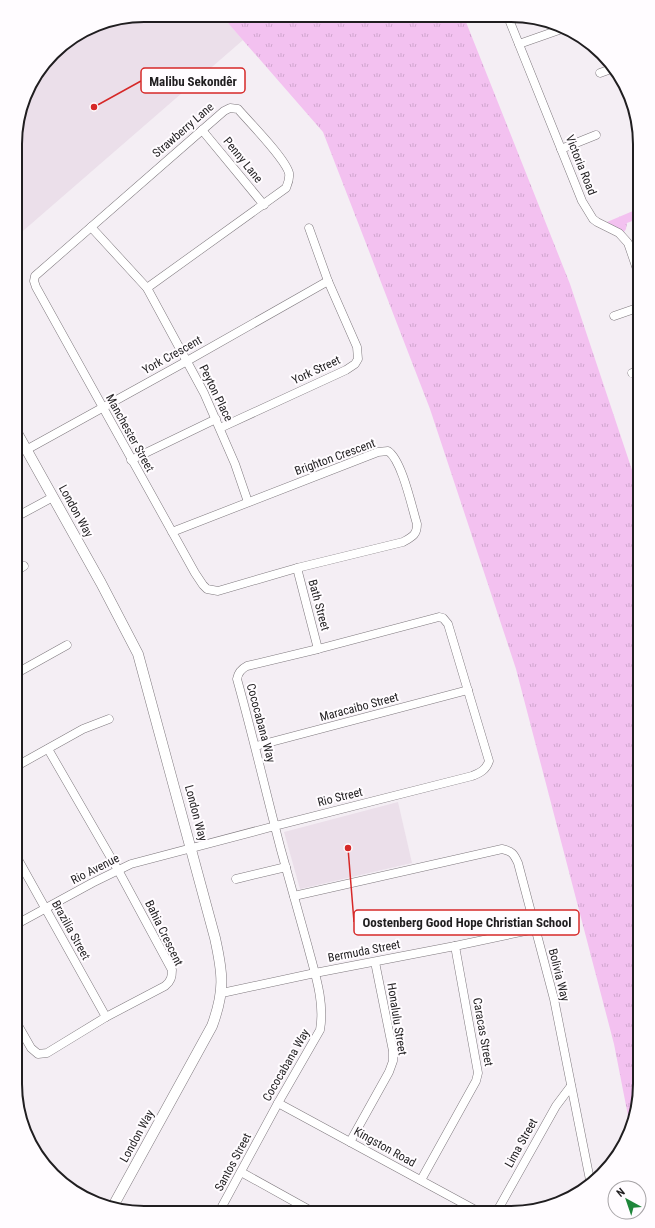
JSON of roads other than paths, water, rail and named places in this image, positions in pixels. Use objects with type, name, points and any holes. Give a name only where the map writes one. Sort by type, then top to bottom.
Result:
[{"type":"street","name":"Victoria Road","points":[[510,22],[587,211],[597,222],[619,232],[633,252]]},
{"type":"street","points":[[519,44],[556,31]]},
{"type":"street","points":[[600,73],[608,70]]},
{"type":"street","name":"Strawberry Lane","points":[[35,276],[224,110],[230,108],[238,109],[279,156],[287,168],[289,181],[286,188],[147,288]]},
{"type":"street","name":"Penny Lane","points":[[202,130],[264,205]]},
{"type":"street","points":[[561,149],[596,135]]},
{"type":"street","name":"Peyton Place","points":[[91,226],[147,288],[204,393],[235,464],[248,502]]},
{"type":"street","name":"York Street","points":[[220,428],[346,370],[355,364],[358,358],[357,346],[328,281],[309,228]]},
{"type":"street","name":"Manchester Street","points":[[35,276],[34,281],[36,287],[202,585],[210,590],[218,591]]},
{"type":"street","name":"York Crescent","points":[[26,450],[328,281]]},
{"type":"street","points":[[614,316],[633,309]]},
{"type":"street","points":[[131,460],[216,419]]},
{"type":"street","name":"London Way","points":[[22,442],[105,589],[138,654],[192,849],[221,965],[222,993],[218,1010],[204,1044],[115,1202]]},
{"type":"street","name":"Brighton Crescent","points":[[172,532],[378,452],[388,452],[394,456],[400,468],[417,524],[414,536],[403,542],[297,568],[218,591]]},
{"type":"street","points":[[22,514],[53,497]]},
{"type":"street","name":"Bath Street","points":[[297,568],[318,649]]},
{"type":"street","name":"Cococabana Way","points":[[267,1123],[320,1030],[322,1018],[321,1001],[238,679],[240,671],[247,666],[439,617],[443,618],[448,624],[489,762]]},
{"type":"street","points":[[22,671],[67,645]]},
{"type":"street","name":"Maracaibo Street","points":[[256,746],[468,690]]},
{"type":"street","points":[[22,763],[83,729],[109,719]]},
{"type":"street","name":"Bahia Crescent","points":[[22,1032],[34,1052],[42,1054],[47,1053],[106,1017],[165,986],[172,977],[172,970],[118,870],[48,749]]},
{"type":"street","name":"Rio Street","points":[[192,849],[275,826],[472,776],[485,769],[489,762]]},
{"type":"street","name":"Rio Avenue","points":[[22,921],[118,870],[138,861],[192,849]]},
{"type":"street","name":"Bolivia Way","points":[[294,896],[502,849],[510,850],[515,857],[554,999],[589,1177]]},
{"type":"street","name":"Brazilia Street","points":[[22,866],[106,1017]]},
{"type":"street","points":[[236,879],[286,867]]},
{"type":"street","name":"Bermuda Street","points":[[222,993],[535,929]]},
{"type":"street","name":"Caracas Street","points":[[421,1180],[476,1081],[478,1073],[455,946]]},
{"type":"street","name":"Honalulu Street","points":[[350,1142],[389,1072],[393,1061],[393,1051],[375,962]]},
{"type":"street","name":"Lima Street","points":[[500,1206],[556,1106],[571,1086]]},
{"type":"street","name":"Kingston Road","points":[[278,1103],[468,1206]]},
{"type":"street","name":"Santos Street","points":[[222,1206],[267,1123]]},
{"type":"street","points":[[241,1172],[301,1206]]},
{"type":"place","name":"Malibu Sekondêr","points":[[94,107]]},
{"type":"place","name":"Oostenberg Good Hope Christian School","points":[[348,848]]}]
